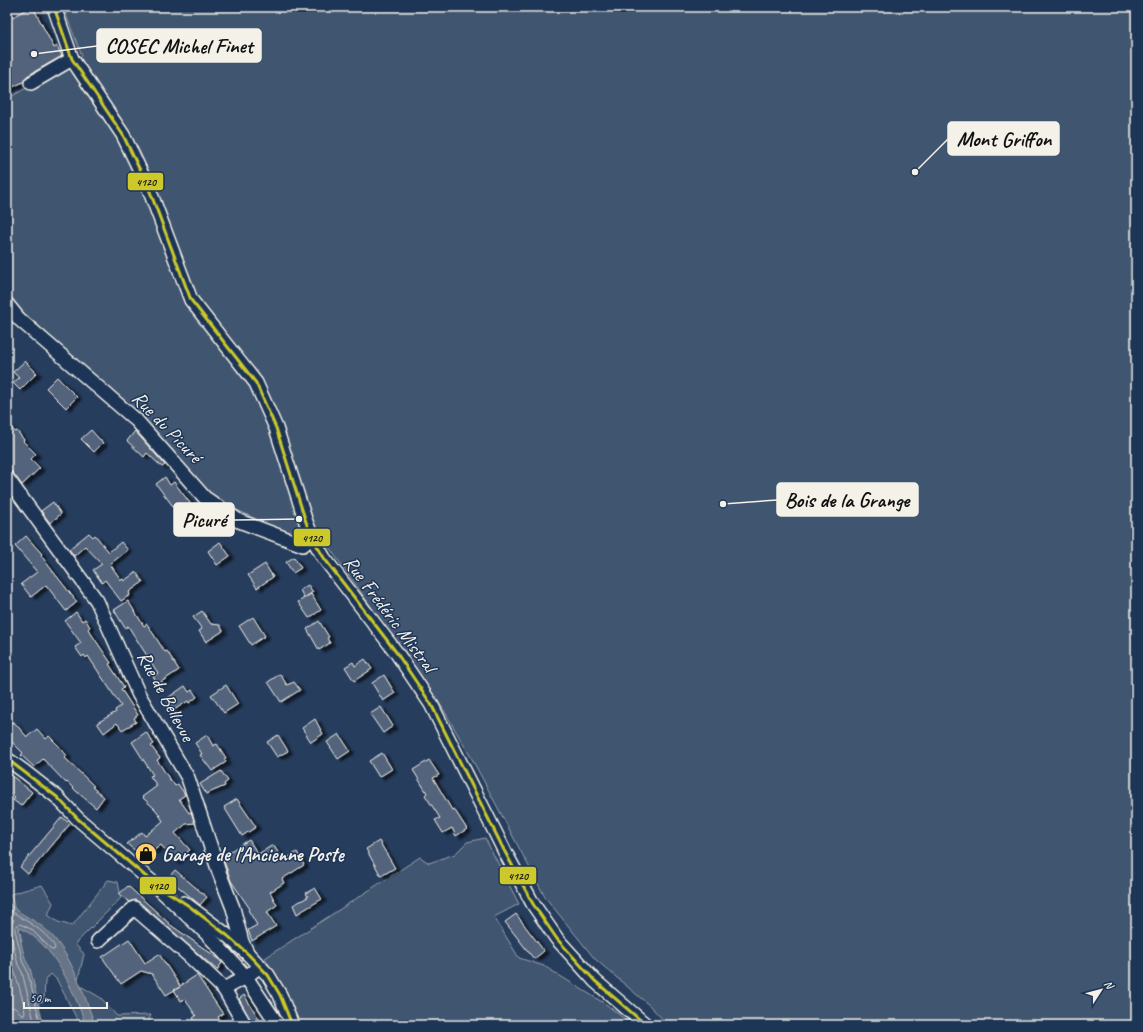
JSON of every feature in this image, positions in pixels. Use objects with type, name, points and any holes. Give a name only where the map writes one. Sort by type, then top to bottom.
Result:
[{"type":"street","name":"Rue Frédéric Mistral","points":[[54,7],[72,60],[122,135],[149,189],[191,300],[256,383],[276,428],[306,522],[324,558],[396,652],[431,704],[505,852],[533,904],[557,939],[595,981],[646,1025]]},
{"type":"street","points":[[31,83],[72,60]]},
{"type":"street","name":"Rue du Picuré","points":[[7,304],[19,319],[136,420],[206,498],[239,521],[290,541],[303,545],[312,536]]},
{"type":"street","name":"Rue de Bellevue","points":[[7,478],[97,601],[139,694],[188,778],[219,872],[233,908],[242,942],[248,954]]},
{"type":"street","points":[[7,759],[57,797],[78,819],[151,881],[206,934],[246,976],[278,1025]]},
{"type":"street","points":[[151,881],[228,936],[260,966],[268,975],[280,995],[292,1025]]},
{"type":"street","points":[[98,941],[134,908],[187,954],[224,989],[245,1025]]},
{"type":"street","points":[[236,966],[248,954]]},
{"type":"street","points":[[224,989],[260,966]]},
{"type":"shaded area","points":[[63,7],[1136,7],[1136,1025],[668,1025],[650,1006],[595,959],[545,897],[472,759],[442,707],[324,540],[277,529],[216,500],[143,419],[22,311],[7,294],[7,99],[82,56]]},
{"type":"shaded area","points":[[485,838],[519,904],[494,917],[519,958],[544,966],[607,1005],[632,1025],[317,1025],[317,1023],[314,1025],[301,1025],[287,995],[265,958],[420,857],[429,863],[455,854],[467,842]]},
{"type":"shaded area","points":[[108,880],[118,882],[121,898],[75,944],[84,954],[77,984],[101,998],[117,1016],[151,1015],[147,1025],[80,1025],[57,980],[51,974],[45,981],[44,1001],[29,1005],[12,944],[22,941],[11,894],[42,885],[53,903],[48,915],[58,922],[72,926]]},
{"type":"water","points":[[7,901],[19,912],[44,928],[61,948],[75,973],[95,1025],[86,1025],[75,997],[61,969],[53,957],[32,935],[19,927],[22,948],[25,959],[30,968],[42,1019],[45,1025],[10,1025],[7,1018]]},
{"type":"building","points":[[33,7],[54,48],[57,46],[62,56],[27,76],[23,82],[7,90],[7,20]]},
{"type":"building","points":[[25,361],[37,373],[20,390],[13,383],[19,378],[13,372]]},
{"type":"building","points":[[57,377],[77,397],[66,408],[46,388]]},
{"type":"building","points":[[7,423],[15,432],[17,431],[24,440],[23,441],[36,454],[31,459],[40,468],[22,485],[7,468]]},
{"type":"building","points":[[91,430],[103,443],[94,452],[81,439]]},
{"type":"building","points":[[135,431],[165,465],[162,467],[147,453],[144,457],[127,441]]},
{"type":"building","points":[[165,477],[170,485],[174,482],[193,507],[191,508],[196,515],[182,525],[178,518],[179,514],[156,484]]},
{"type":"building","points":[[53,502],[61,514],[50,523],[41,511]]},
{"type":"building","points":[[89,533],[93,537],[95,535],[109,552],[121,542],[128,550],[110,564],[121,580],[123,579],[124,581],[136,572],[143,582],[129,592],[130,595],[121,601],[105,580],[102,583],[93,570],[102,564],[85,546],[74,556],[69,549]]},
{"type":"building","points":[[26,536],[42,554],[41,555],[48,565],[77,602],[66,611],[46,585],[31,597],[21,584],[37,572],[15,546]]},
{"type":"building","points":[[220,542],[230,556],[217,565],[208,551]]},
{"type":"building","points":[[294,557],[301,568],[293,573],[286,562]]},
{"type":"building","points":[[265,564],[273,577],[257,588],[248,575]]},
{"type":"building","points":[[308,585],[313,592],[304,598],[300,590]]},
{"type":"building","points":[[311,594],[321,610],[309,618],[298,602]]},
{"type":"building","points":[[128,601],[144,626],[147,624],[165,652],[167,651],[179,670],[158,684],[153,676],[158,673],[128,626],[125,628],[114,610]]},
{"type":"building","points":[[202,611],[211,624],[220,625],[223,631],[206,642],[199,631],[202,629],[193,617]]},
{"type":"building","points":[[76,612],[82,621],[85,619],[90,627],[88,629],[111,663],[109,664],[124,687],[121,689],[138,715],[134,718],[136,722],[122,730],[117,723],[104,733],[97,723],[116,712],[115,710],[121,706],[88,656],[86,658],[84,655],[82,657],[75,647],[81,643],[65,621]]},
{"type":"building","points":[[253,617],[265,636],[251,645],[239,626]]},
{"type":"building","points":[[319,621],[329,637],[327,638],[330,643],[319,650],[307,629]]},
{"type":"building","points":[[365,659],[372,669],[354,681],[345,667],[353,662],[355,666]]},
{"type":"building","points":[[280,674],[287,685],[294,682],[300,690],[281,702],[268,682]]},
{"type":"building","points":[[384,675],[395,693],[383,701],[372,683]]},
{"type":"building","points":[[226,685],[238,704],[224,713],[211,695]]},
{"type":"building","points":[[185,686],[189,692],[192,690],[197,697],[189,703],[188,701],[174,710],[166,699]]},
{"type":"building","points":[[381,707],[393,726],[383,733],[370,714]]},
{"type":"building","points":[[315,719],[323,734],[311,742],[302,728]]},
{"type":"building","points":[[13,721],[27,737],[37,729],[46,739],[49,736],[60,747],[67,756],[65,758],[94,786],[92,787],[104,797],[96,808],[67,782],[66,783],[43,759],[34,767],[21,755],[23,753],[7,737],[7,727]]},
{"type":"building","points":[[146,732],[154,744],[151,746],[160,758],[157,760],[170,780],[175,786],[178,784],[184,793],[185,795],[179,799],[189,813],[191,812],[195,823],[186,824],[175,833],[190,850],[175,862],[161,845],[144,858],[127,844],[142,832],[145,836],[163,821],[156,810],[142,797],[157,786],[150,776],[153,775],[132,742]]},
{"type":"building","points":[[339,734],[350,751],[338,759],[327,742]]},
{"type":"building","points":[[207,735],[213,746],[217,744],[226,758],[224,759],[226,762],[212,771],[200,755],[202,754],[195,743]]},
{"type":"building","points":[[278,735],[288,751],[277,757],[267,742]]},
{"type":"building","points":[[382,753],[392,769],[379,777],[369,761]]},
{"type":"building","points":[[429,760],[439,775],[433,778],[452,810],[454,809],[467,829],[456,836],[452,828],[443,833],[435,820],[440,818],[425,795],[427,793],[413,770]]},
{"type":"building","points":[[221,771],[228,781],[224,784],[225,786],[206,794],[200,784]]},
{"type":"building","points":[[7,772],[32,792],[21,806],[13,800],[15,798],[7,791]]},
{"type":"building","points":[[237,799],[256,827],[242,836],[224,807]]},
{"type":"building","points":[[62,817],[70,824],[28,874],[20,867]]},
{"type":"building","points":[[249,840],[258,854],[273,845],[284,860],[297,852],[304,865],[282,879],[284,883],[270,892],[277,905],[267,912],[276,926],[252,941],[248,930],[257,925],[248,910],[250,909],[231,881],[222,856]]},
{"type":"building","points":[[379,841],[395,868],[381,876],[366,849]]},
{"type":"building","points":[[175,870],[207,897],[200,905],[168,878]]},
{"type":"building","points":[[128,886],[172,926],[219,959],[222,963],[217,970],[139,902],[135,900],[129,902],[119,894]]},
{"type":"building","points":[[315,888],[322,899],[297,914],[293,905],[308,897],[306,893]]},
{"type":"building","points":[[516,914],[544,951],[534,959],[505,922]]},
{"type":"building","points":[[129,939],[145,963],[159,954],[180,986],[197,975],[223,1014],[218,1017],[223,1025],[197,1025],[193,1018],[196,1016],[185,999],[181,1001],[174,990],[166,995],[152,974],[141,971],[121,984],[102,957]]},
{"type":"building","points":[[244,995],[263,1025],[253,1025],[239,999]]},
{"type":"transit line","name":"4120","points":[[54,7],[72,59],[123,135],[149,189],[191,300],[256,383],[276,428],[306,522],[312,537],[324,558],[396,652],[431,704],[505,852],[533,904],[557,939],[595,981],[646,1025]]},
{"type":"transit line","name":"4120","points":[[7,759],[57,797],[78,819],[151,881],[189,906],[228,936],[248,954],[268,975],[280,995],[292,1025]]},
{"type":"place","name":"COSEC Michel Finet","points":[[34,54]]},
{"type":"place","name":"Mont Griffon","points":[[915,172]]},
{"type":"place","name":"Bois de la Grange","points":[[723,504]]},
{"type":"place","name":"Picuré","points":[[299,519]]},
{"type":"place","name":"Garage de l'Ancienne Poste","points":[[146,854]]}]
